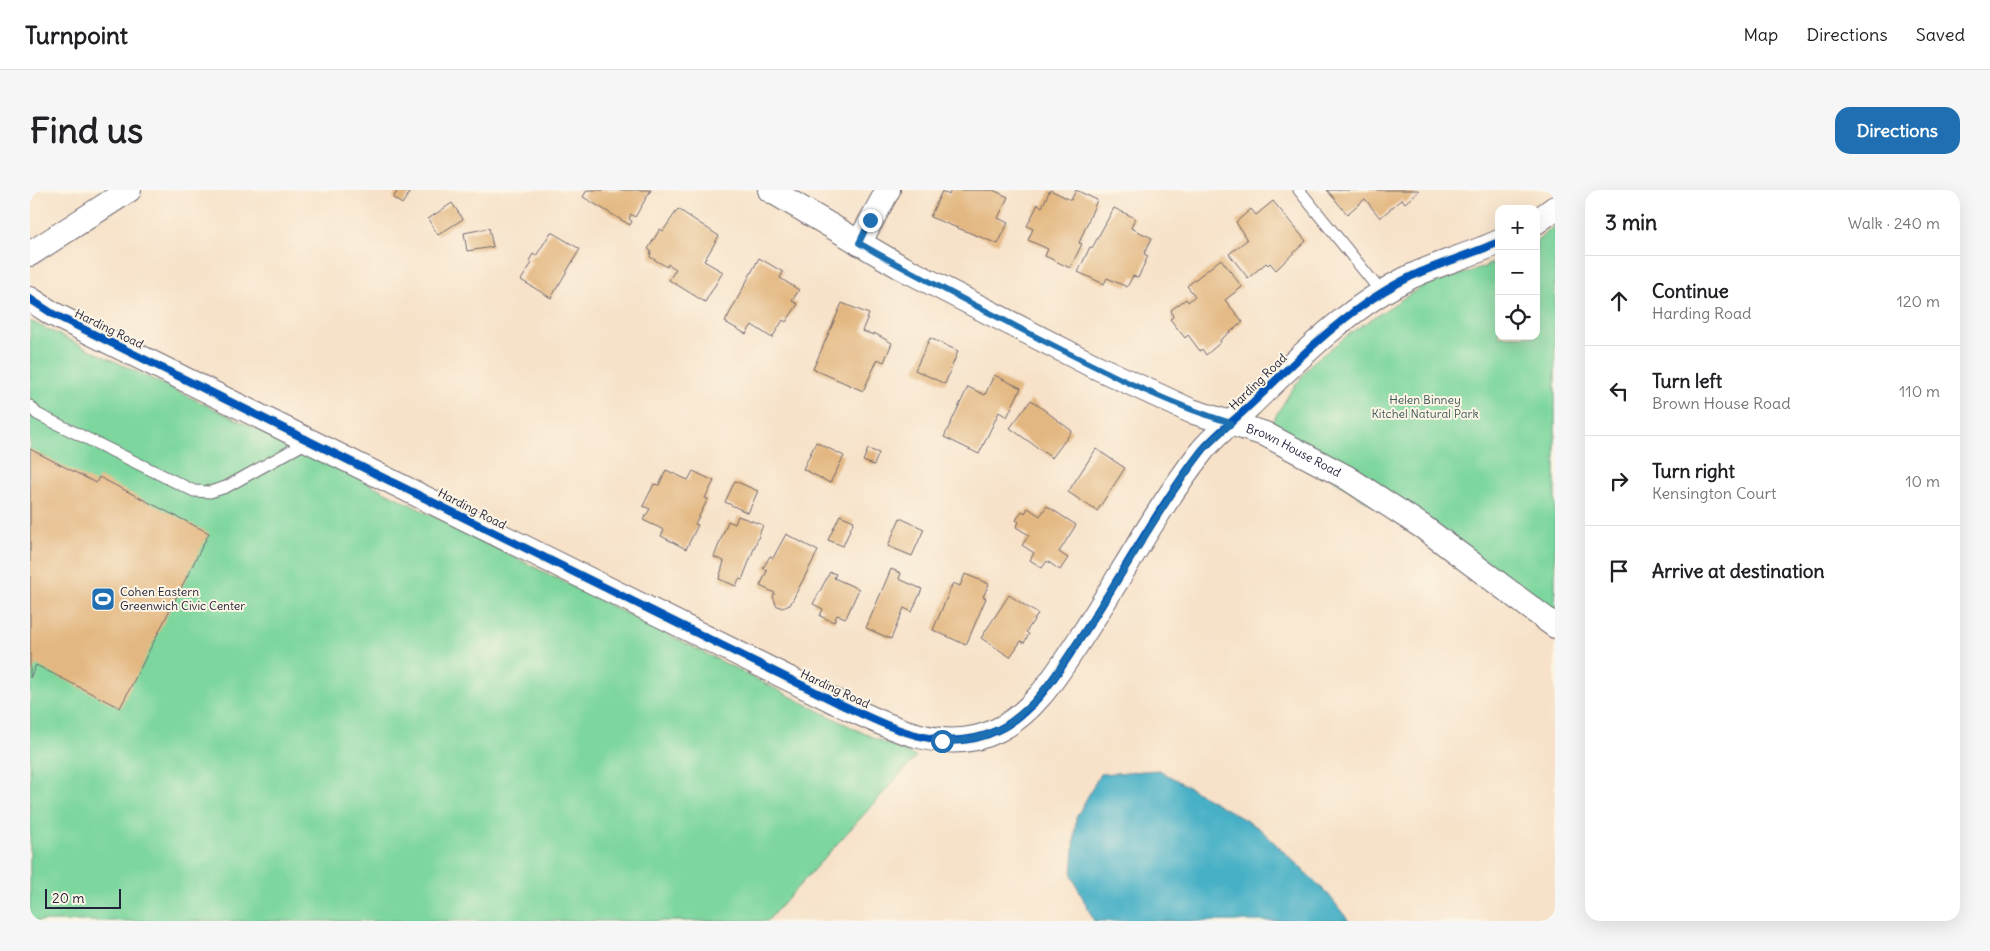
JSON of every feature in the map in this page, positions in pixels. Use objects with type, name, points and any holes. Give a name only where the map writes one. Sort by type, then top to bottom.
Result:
[{"type":"street","points":[[30,254],[130,190]]},
{"type":"street","name":"Brown House Road","points":[[770,190],[899,266],[1088,363],[1190,411],[1265,434],[1378,497],[1438,538],[1555,626]]},
{"type":"street","points":[[859,243],[888,190]]},
{"type":"street","points":[[1540,219],[1555,208]]},
{"type":"street","name":"Harding Road","points":[[30,300],[53,314],[838,703],[919,736],[958,741],[984,736],[1006,726],[1023,713],[1040,695],[1089,625],[1176,487],[1202,450],[1318,342],[1382,293],[1412,276],[1495,244]]},
{"type":"lane","points":[[1299,190],[1382,293]]},
{"type":"lane","points":[[30,406],[37,414],[194,491],[210,492],[226,486],[310,441]]},
{"type":"green space","name":"Helen Binney Kitchel Natural Park","points":[[1555,225],[1555,627],[1265,434],[1289,394],[1312,363],[1356,329],[1421,287],[1482,268],[1495,262],[1495,340],[1540,340],[1540,238]]},
{"type":"green space","name":"Cohen Eastern Greenwich Civic Center","points":[[30,321],[328,463],[859,731],[916,757],[767,921],[30,921]]},
{"type":"water","points":[[1159,770],[1259,828],[1328,894],[1349,921],[1094,921],[1072,876],[1076,818],[1100,774]]},
{"type":"building","points":[[398,190],[410,192],[402,204],[393,198]]},
{"type":"building","points":[[587,190],[651,190],[635,217],[631,214],[629,219],[632,221],[630,225],[583,197]]},
{"type":"building","points":[[951,190],[993,190],[1008,197],[998,218],[1008,223],[998,244],[930,217],[942,191],[949,195]]},
{"type":"building","points":[[1050,190],[1071,200],[1076,190],[1097,200],[1079,243],[1082,244],[1070,268],[1045,256],[1048,249],[1028,240],[1033,229],[1027,226],[1038,204],[1042,207]]},
{"type":"building","points":[[1327,190],[1419,191],[1405,203],[1402,199],[1380,218],[1365,199],[1347,214]]},
{"type":"building","points":[[1273,201],[1306,241],[1276,270],[1270,263],[1268,265],[1266,263],[1248,278],[1229,254],[1247,240],[1236,222],[1251,209],[1256,215]]},
{"type":"building","points":[[452,203],[463,219],[438,235],[428,219]]},
{"type":"building","points":[[1114,208],[1135,218],[1131,228],[1152,238],[1144,254],[1148,256],[1138,278],[1133,276],[1127,287],[1107,278],[1104,284],[1078,272],[1090,247],[1092,248]]},
{"type":"building","points":[[678,209],[719,236],[704,261],[723,272],[705,302],[669,280],[676,269],[668,264],[667,267],[650,257],[651,251],[648,249],[660,229],[663,231]]},
{"type":"building","points":[[489,228],[493,247],[467,251],[464,233]]},
{"type":"building","points":[[551,232],[580,249],[551,298],[521,280],[532,263],[529,261],[533,254],[536,256]]},
{"type":"building","points":[[759,258],[783,272],[780,278],[799,290],[792,301],[798,304],[786,322],[783,320],[772,338],[752,325],[746,334],[725,322]]},
{"type":"building","points":[[1221,259],[1242,287],[1225,300],[1243,322],[1220,340],[1221,342],[1206,355],[1202,349],[1200,351],[1188,335],[1185,338],[1170,319],[1173,317],[1171,310],[1186,299],[1188,302],[1195,296],[1187,286]]},
{"type":"building","points":[[842,303],[869,314],[862,331],[874,335],[874,333],[892,343],[884,362],[878,359],[863,391],[813,369]]},
{"type":"building","points":[[930,338],[958,351],[945,384],[915,370]]},
{"type":"building","points":[[994,375],[1021,388],[1007,417],[999,412],[979,454],[944,437],[968,387],[985,395]]},
{"type":"building","points":[[1031,400],[1072,431],[1052,458],[1010,428]]},
{"type":"building","points":[[816,442],[844,456],[830,483],[803,469]]},
{"type":"building","name":"Cohen Eastern Greenwich Civic Center","points":[[30,449],[96,483],[99,477],[209,533],[120,708],[36,665],[30,678]]},
{"type":"building","points":[[868,449],[879,453],[874,465],[863,461]]},
{"type":"building","points":[[1096,449],[1125,468],[1097,511],[1068,492]]},
{"type":"building","points":[[666,470],[688,480],[693,471],[714,481],[705,498],[708,499],[695,524],[698,525],[686,549],[661,536],[664,530],[643,520],[650,509],[643,506],[654,484],[659,485]]},
{"type":"building","points":[[735,481],[758,491],[748,513],[725,502]]},
{"type":"building","points":[[1047,506],[1076,525],[1059,552],[1068,558],[1060,570],[1047,561],[1042,568],[1030,560],[1034,553],[1022,545],[1029,535],[1016,527],[1019,522],[1016,520],[1022,511],[1025,513],[1028,508],[1040,516]]},
{"type":"building","points":[[840,515],[854,521],[843,546],[828,540]]},
{"type":"building","points":[[738,516],[763,525],[742,580],[739,579],[736,586],[719,579],[724,561],[714,557],[728,521],[735,524]]},
{"type":"building","points":[[900,518],[924,529],[912,556],[888,546]]},
{"type":"building","points":[[786,534],[818,551],[790,605],[782,608],[776,605],[773,596],[775,593],[760,586],[767,571],[763,568],[770,556],[773,558]]},
{"type":"building","points":[[891,569],[901,573],[899,579],[922,589],[912,612],[904,608],[891,639],[866,628]]},
{"type":"building","points":[[830,572],[836,574],[834,578],[859,589],[846,618],[837,615],[834,622],[820,616],[823,609],[813,604]]},
{"type":"building","points":[[965,574],[989,584],[983,597],[986,598],[966,645],[933,630],[953,583],[960,586]]},
{"type":"building","points":[[1009,595],[1038,614],[1026,632],[1029,634],[1024,643],[1021,641],[1010,657],[981,638]]},
{"type":"cycle path","points":[[30,299],[53,314],[838,703],[896,729],[937,739],[957,740],[978,738],[998,730],[1023,713],[1045,690],[1095,616],[1169,497],[1201,452],[1305,352],[1346,318],[1389,288],[1423,271],[1495,244]]},
{"type":"place","name":"Cohen Eastern Greenwich Civic Center","points":[[103,599]]},
{"type":"route","points":[[870,220],[859,243],[899,266],[1088,363],[1190,411],[1231,423],[1202,450],[1176,487],[1053,679],[1032,704],[1006,726],[984,736],[958,741],[942,741]]}]
